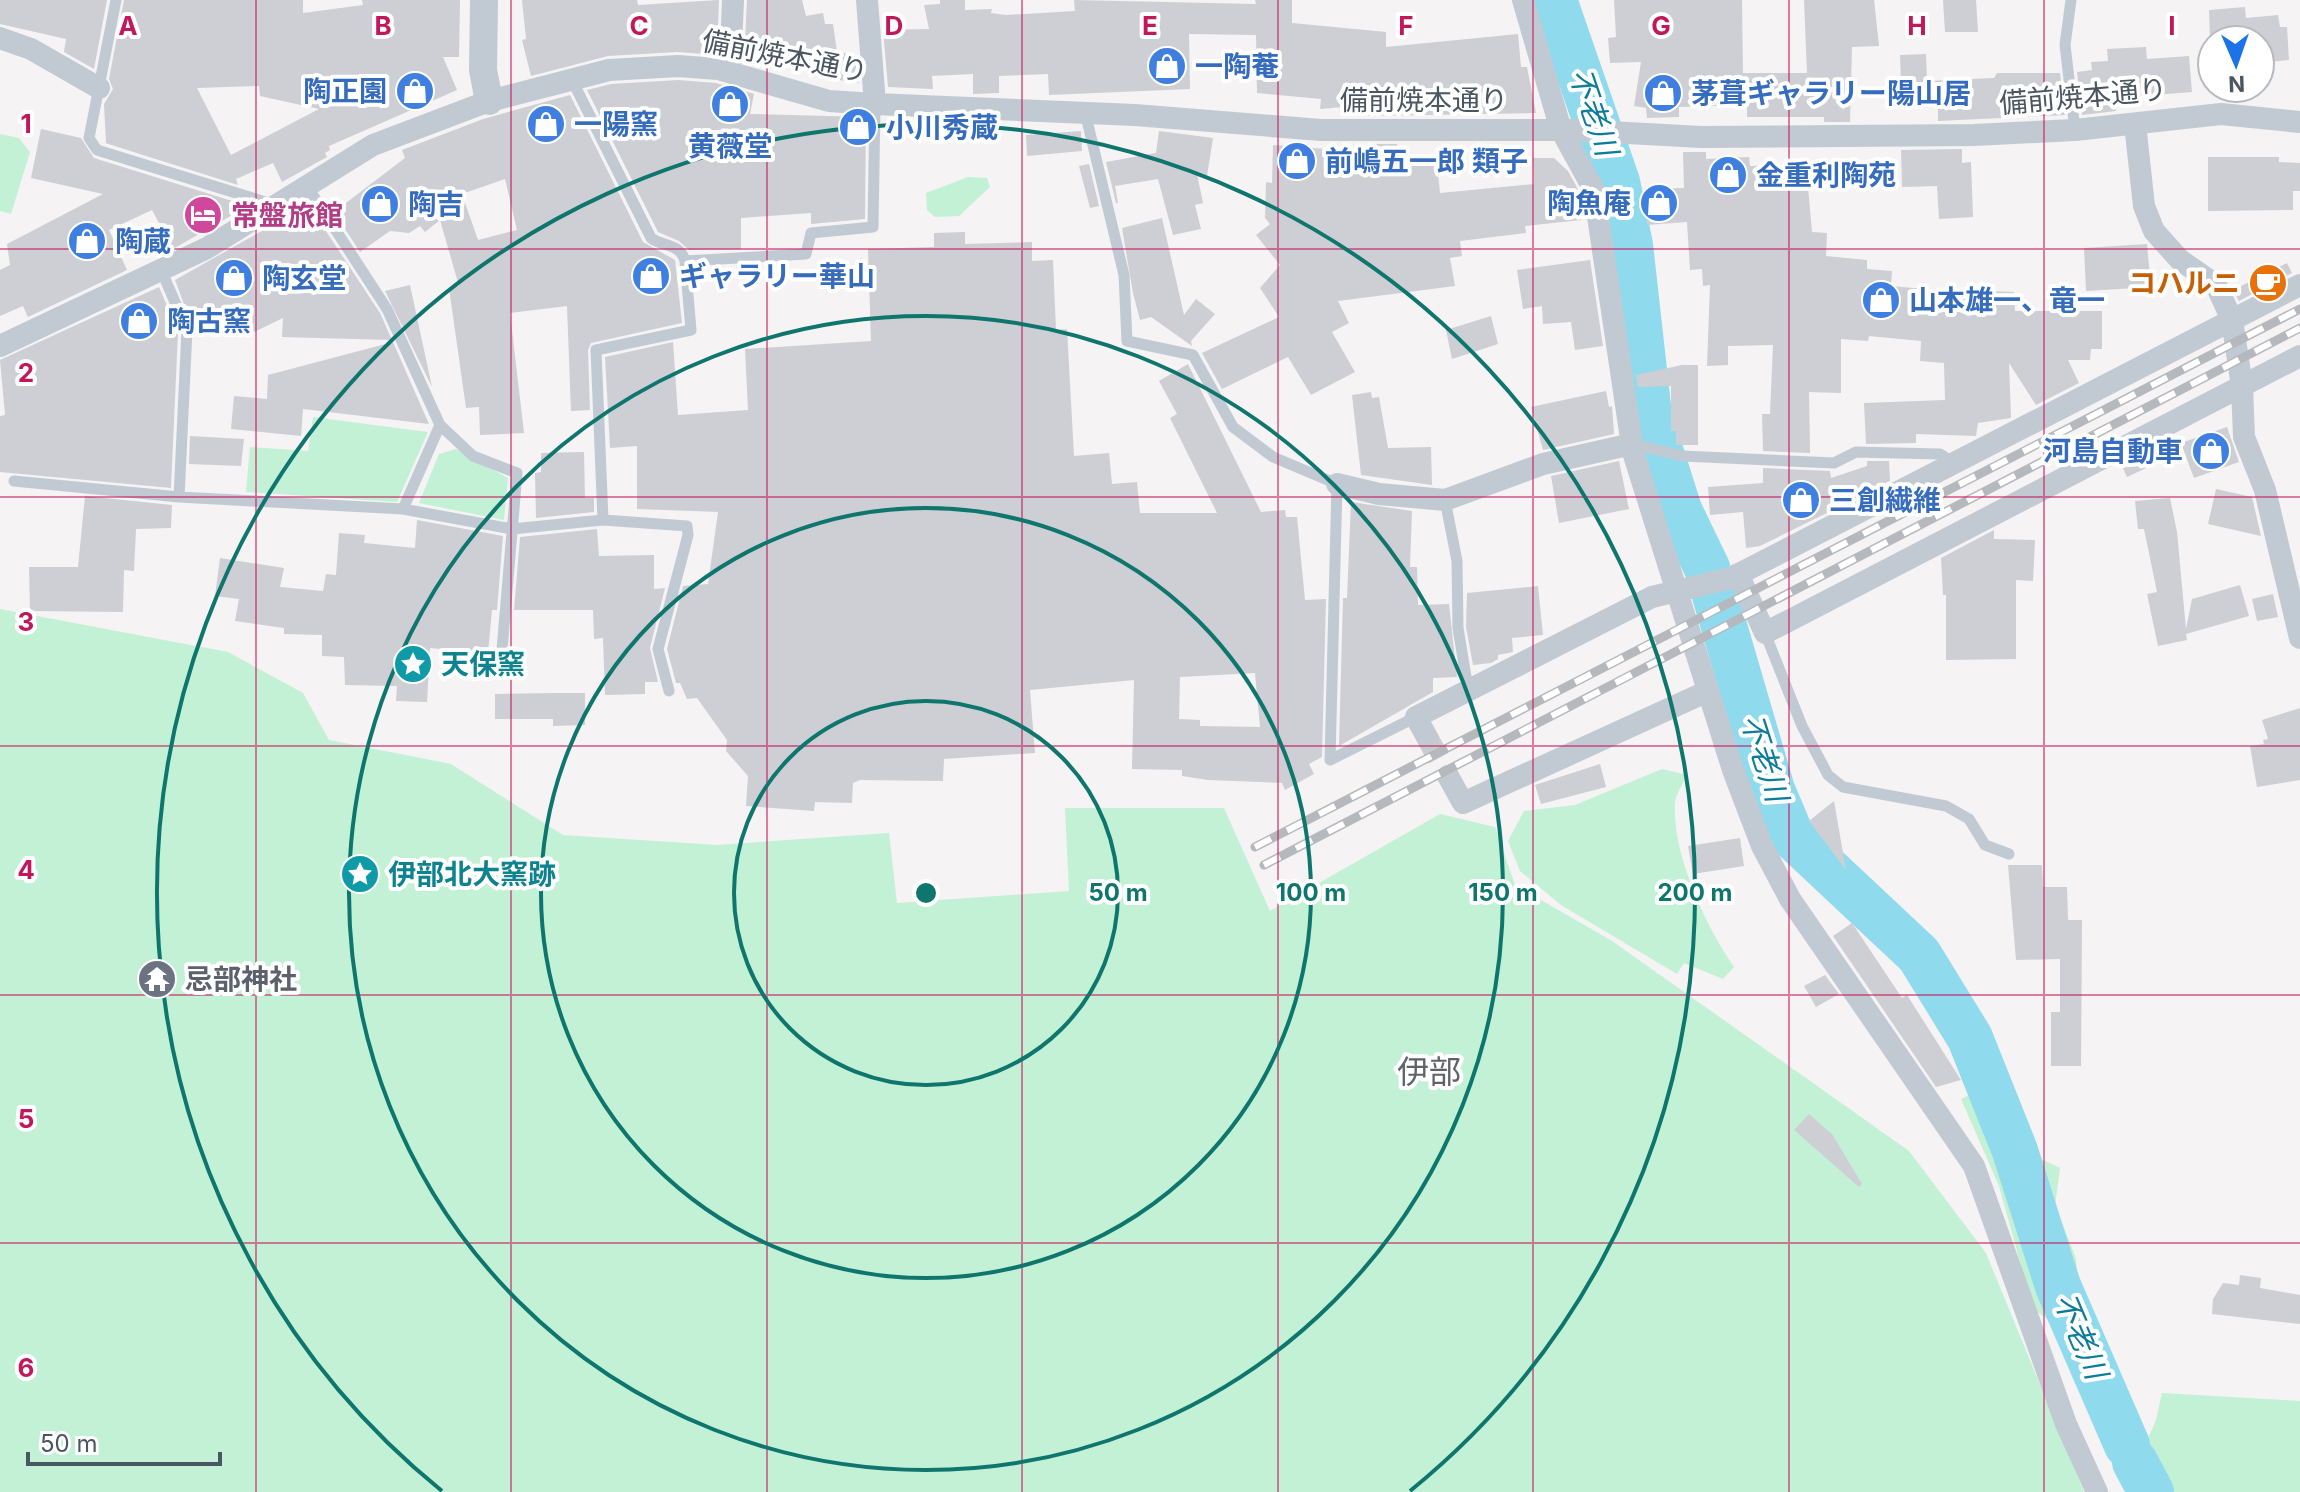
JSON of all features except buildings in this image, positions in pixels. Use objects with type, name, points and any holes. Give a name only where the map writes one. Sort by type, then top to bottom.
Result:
[{"type":"street","points":[[484,0],[483,70],[489,101]]},
{"type":"street","points":[[730,72],[733,0]]},
{"type":"street","points":[[867,0],[875,104]]},
{"type":"street","points":[[1523,0],[1567,130],[1594,190],[1636,443],[1686,591],[1708,691],[1762,846],[1790,899],[1974,1166],[2066,1424],[2097,1492]]},
{"type":"street","points":[[0,38],[31,49],[99,88]]},
{"type":"street","name":"備前焼本通り","points":[[0,346],[162,272],[207,248],[373,145],[489,101],[609,70],[678,66],[730,72],[829,101],[1085,112],[1321,130],[1631,131],[1716,137],[1974,135],[2075,130],[2221,114],[2300,122]]},
{"type":"street","points":[[2135,124],[2144,206],[2154,231],[2180,260],[2216,285],[2232,320],[2242,386],[2244,437],[2265,490],[2300,638]]},
{"type":"street","points":[[1428,739],[1416,717],[1468,689],[1652,597],[1686,591],[1734,576],[2300,285]]},
{"type":"street","points":[[1734,576],[1765,633],[2300,356]]},
{"type":"street","points":[[1337,484],[1379,494],[1445,500],[1543,464],[1636,443]]},
{"type":"street","points":[[1448,776],[1463,803],[1708,691]]},
{"type":"lane","points":[[116,0],[89,138],[97,150],[276,205]]},
{"type":"lane","points":[[2071,0],[2065,45],[2075,130]]},
{"type":"lane","points":[[572,80],[651,238],[670,244],[683,254],[691,330],[596,350],[603,520]]},
{"type":"lane","points":[[685,261],[806,254],[811,233],[873,227],[875,104]]},
{"type":"lane","points":[[1085,112],[1124,275],[1127,341],[1193,355],[1233,427],[1273,457],[1337,484],[1330,760],[1416,717]]},
{"type":"lane","points":[[307,186],[387,309],[440,425],[473,456],[517,473],[502,650]]},
{"type":"lane","points":[[162,272],[187,330],[179,497]]},
{"type":"lane","points":[[403,509],[440,425]]},
{"type":"lane","points":[[1636,443],[1683,456],[1834,463],[1856,452],[1940,454],[1955,464]]},
{"type":"lane","points":[[14,481],[179,497],[403,509],[512,529],[603,520],[687,526],[688,535],[658,649],[669,691]]},
{"type":"lane","points":[[1445,500],[1457,561],[1458,628],[1468,689]]},
{"type":"lane","points":[[1765,633],[1802,726],[1828,775],[1843,787],[1946,806],[1969,819],[1985,845],[2009,854]]},
{"type":"green space","points":[[0,134],[19,138],[30,152],[11,214],[0,211]]},
{"type":"green space","points":[[968,177],[987,178],[990,187],[959,216],[935,217],[927,210],[926,193]]},
{"type":"green space","points":[[313,417],[428,432],[397,502],[246,492],[250,447],[308,451]]},
{"type":"green space","points":[[456,449],[508,478],[504,520],[419,503],[439,454]]},
{"type":"green space","points":[[0,609],[228,652],[303,693],[329,740],[451,764],[563,835],[717,845],[889,833],[897,903],[1069,891],[1065,808],[1224,808],[1270,911],[1440,814],[1495,827],[1515,885],[1612,941],[1909,1151],[1986,1253],[2084,1492],[0,1492]]},
{"type":"green space","points":[[1662,769],[1687,775],[1675,801],[1679,845],[1702,911],[1734,967],[1723,979],[1684,963],[1677,974],[1561,905],[1520,871],[1508,841],[1524,811],[1575,805]]},
{"type":"green space","points":[[2002,1087],[2035,1156],[2060,1168],[2055,1206],[2076,1258],[2079,1310],[2052,1322],[2033,1309],[1999,1186],[1961,1099],[1975,1092]]},
{"type":"green space","points":[[2162,1393],[2300,1401],[2300,1492],[2125,1492],[2156,1420]]},
{"type":"waterway","name":"不老川","points":[[1554,0],[1617,182],[1630,245],[1649,415],[1679,510],[1707,568],[1772,790],[1791,835],[1919,955],[1970,1038],[2015,1151],[2058,1286],[2127,1445]]},
{"type":"waterway","name":"不老川","points":[[2135,1462],[2151,1492]]},
{"type":"tunnel","points":[[1428,739],[1448,776]]},
{"type":"railway","points":[[1255,847],[2300,309]]},
{"type":"railway","points":[[1264,865],[2300,328]]},
{"type":"place","name":"一陶菴","points":[[1167,66]]},
{"type":"place","name":"陶正園","points":[[415,91]]},
{"type":"place","name":"茅葺ギャラリー陽山居","points":[[1663,93]]},
{"type":"place","name":"黄薇堂","points":[[730,104]]},
{"type":"place","name":"一陽窯","points":[[546,124]]},
{"type":"place","name":"小川秀蔵","points":[[858,127]]},
{"type":"place","name":"前嶋五一郎 類子","points":[[1297,161]]},
{"type":"place","name":"金重利陶苑","points":[[1728,175]]},
{"type":"place","name":"陶魚庵","points":[[1659,203]]},
{"type":"place","name":"陶吉","points":[[380,204]]},
{"type":"place","name":"常盤旅館","points":[[203,215]]},
{"type":"place","name":"陶蔵","points":[[87,241]]},
{"type":"place","name":"ギャラリー華山","points":[[651,276]]},
{"type":"place","name":"陶玄堂","points":[[234,278]]},
{"type":"place","name":"コハルニ","points":[[2268,283]]},
{"type":"place","name":"山本雄一、竜一","points":[[1881,300]]},
{"type":"place","name":"陶古窯","points":[[139,321]]},
{"type":"place","name":"河島自動車","points":[[2211,451]]},
{"type":"place","name":"三創繊維","points":[[1801,500]]},
{"type":"place","name":"天保窯","points":[[413,664]]},
{"type":"place","name":"伊部北大窯跡","points":[[360,874]]},
{"type":"place","name":"忌部神社","points":[[157,979]]},
{"type":"district","name":"伊部","points":[[1429,1072]]}]
